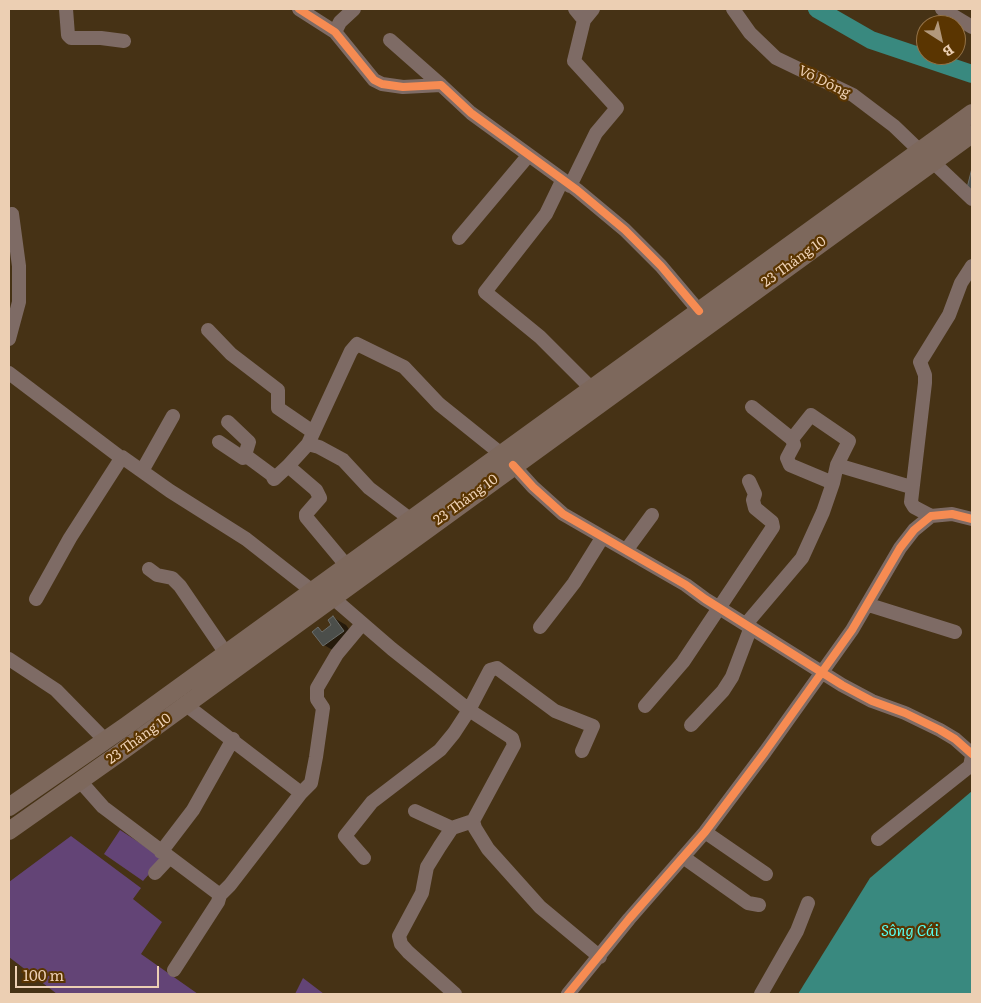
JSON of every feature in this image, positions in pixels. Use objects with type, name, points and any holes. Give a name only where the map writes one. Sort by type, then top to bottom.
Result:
[{"type":"main road","name":"23 Tháng 10","points":[[9,807],[105,740],[410,518],[507,459],[926,156],[968,123]]},
{"type":"main road","name":"23 Tháng 10","points":[[9,831],[333,598],[507,459],[591,388],[699,311],[926,156]]},
{"type":"main road","points":[[202,669],[213,685]]},
{"type":"street","points":[[66,9],[68,35],[71,38],[101,38],[124,41]]},
{"type":"street","points":[[299,9],[334,32],[374,80],[382,84],[403,87],[441,85]]},
{"type":"street","points":[[334,32],[340,22],[354,9]]},
{"type":"street","points":[[575,9],[584,20]]},
{"type":"street","points":[[591,388],[540,337],[485,292],[546,214],[596,133],[617,108],[574,61],[584,20],[593,9]]},
{"type":"street","name":"Võ Dõng","points":[[733,9],[750,33],[776,58],[853,95],[894,126],[972,199]]},
{"type":"street","points":[[942,9],[967,24],[972,10]]},
{"type":"street","points":[[390,40],[471,113],[566,183],[625,230],[661,266],[699,311]]},
{"type":"street","points":[[459,238],[528,156]]},
{"type":"street","points":[[9,339],[19,302],[19,266],[12,214]]},
{"type":"street","points":[[972,266],[961,283],[945,322],[920,362],[925,375],[925,383],[911,502],[914,507],[931,516],[952,514],[972,520]]},
{"type":"street","points":[[208,330],[231,354],[278,390],[278,408],[320,448],[343,460],[369,488],[410,518]]},
{"type":"street","points":[[245,455],[272,475],[274,479],[288,466],[310,438],[357,344],[404,367],[439,404],[507,459],[563,514],[602,538],[628,549],[821,673],[872,701],[905,713],[940,730],[955,739],[972,755],[970,766],[878,839]]},
{"type":"street","points":[[9,373],[120,457],[246,539],[311,590]]},
{"type":"street","points":[[752,407],[792,439],[794,444],[787,458],[790,465],[833,483]]},
{"type":"street","points":[[691,725],[723,691],[732,677],[748,626],[802,558],[833,483],[837,465],[849,441],[811,415],[792,439]]},
{"type":"street","points":[[142,471],[173,416]]},
{"type":"street","points":[[219,442],[242,458],[245,455],[249,442],[228,422]]},
{"type":"street","points":[[36,599],[70,538],[108,481],[120,457]]},
{"type":"street","points":[[837,465],[912,486]]},
{"type":"street","points":[[288,466],[316,490],[320,498],[306,514],[306,517],[346,565]]},
{"type":"street","points":[[645,706],[683,662],[773,528],[772,522],[755,508],[753,500],[755,494],[749,482]]},
{"type":"street","points":[[628,549],[652,515]]},
{"type":"street","points":[[568,994],[629,919],[705,832],[765,752],[868,605],[900,548],[914,530],[931,516]]},
{"type":"street","points":[[540,627],[574,583],[602,538]]},
{"type":"street","points":[[149,568],[157,575],[172,578],[180,586],[225,652]]},
{"type":"street","points":[[333,598],[362,624],[470,710],[512,738],[514,745],[473,821],[452,828],[427,868],[422,893],[400,936],[401,944],[408,952],[455,994]]},
{"type":"street","points":[[868,605],[955,632]]},
{"type":"street","points":[[174,970],[214,908],[220,894],[230,885],[301,793],[311,783],[323,708],[317,699],[317,688],[337,654],[362,624]]},
{"type":"street","points":[[9,659],[56,690],[105,740]]},
{"type":"street","points":[[364,858],[345,836],[372,802],[440,750],[470,710],[484,678],[490,670],[497,668],[555,711],[593,726],[582,751]]},
{"type":"street","points":[[186,705],[233,738],[301,793]]},
{"type":"street","points":[[155,873],[233,738]]},
{"type":"street","points":[[80,781],[103,808],[220,894]]},
{"type":"street","points":[[416,811],[452,828]]},
{"type":"street","points":[[473,821],[478,836],[528,895],[600,957]]},
{"type":"street","points":[[705,832],[766,874]]},
{"type":"street","points":[[683,857],[748,903],[759,905]]},
{"type":"street","points":[[761,994],[797,931],[808,903]]},
{"type":"shaded area","points":[[120,830],[163,858],[143,881],[104,854]]},
{"type":"shaded area","points":[[71,836],[141,888],[133,899],[162,922],[141,954],[198,994],[57,994],[9,957],[9,882]]},
{"type":"shaded area","points":[[303,978],[324,994],[295,994]]},
{"type":"water","name":"Sông Cái","points":[[972,791],[972,994],[798,994],[870,878]]},
{"type":"building","points":[[972,168],[972,191],[967,188]]},
{"type":"building","points":[[333,616],[344,631],[323,646],[312,632],[318,627],[322,632],[331,625],[328,620]]},
{"type":"waterway","points":[[817,9],[871,40],[972,74]]},
{"type":"cycle path","points":[[299,9],[335,32],[374,80],[382,84],[403,87],[441,85],[471,113],[577,190],[625,230],[661,266],[699,311]]},
{"type":"cycle path","points":[[513,465],[533,487],[563,514],[686,585],[705,599],[842,685],[872,701],[905,713],[940,730],[955,739],[972,754]]},
{"type":"cycle path","points":[[568,994],[629,919],[705,832],[765,752],[852,630],[900,548],[914,530],[931,516],[952,514],[972,519]]}]
